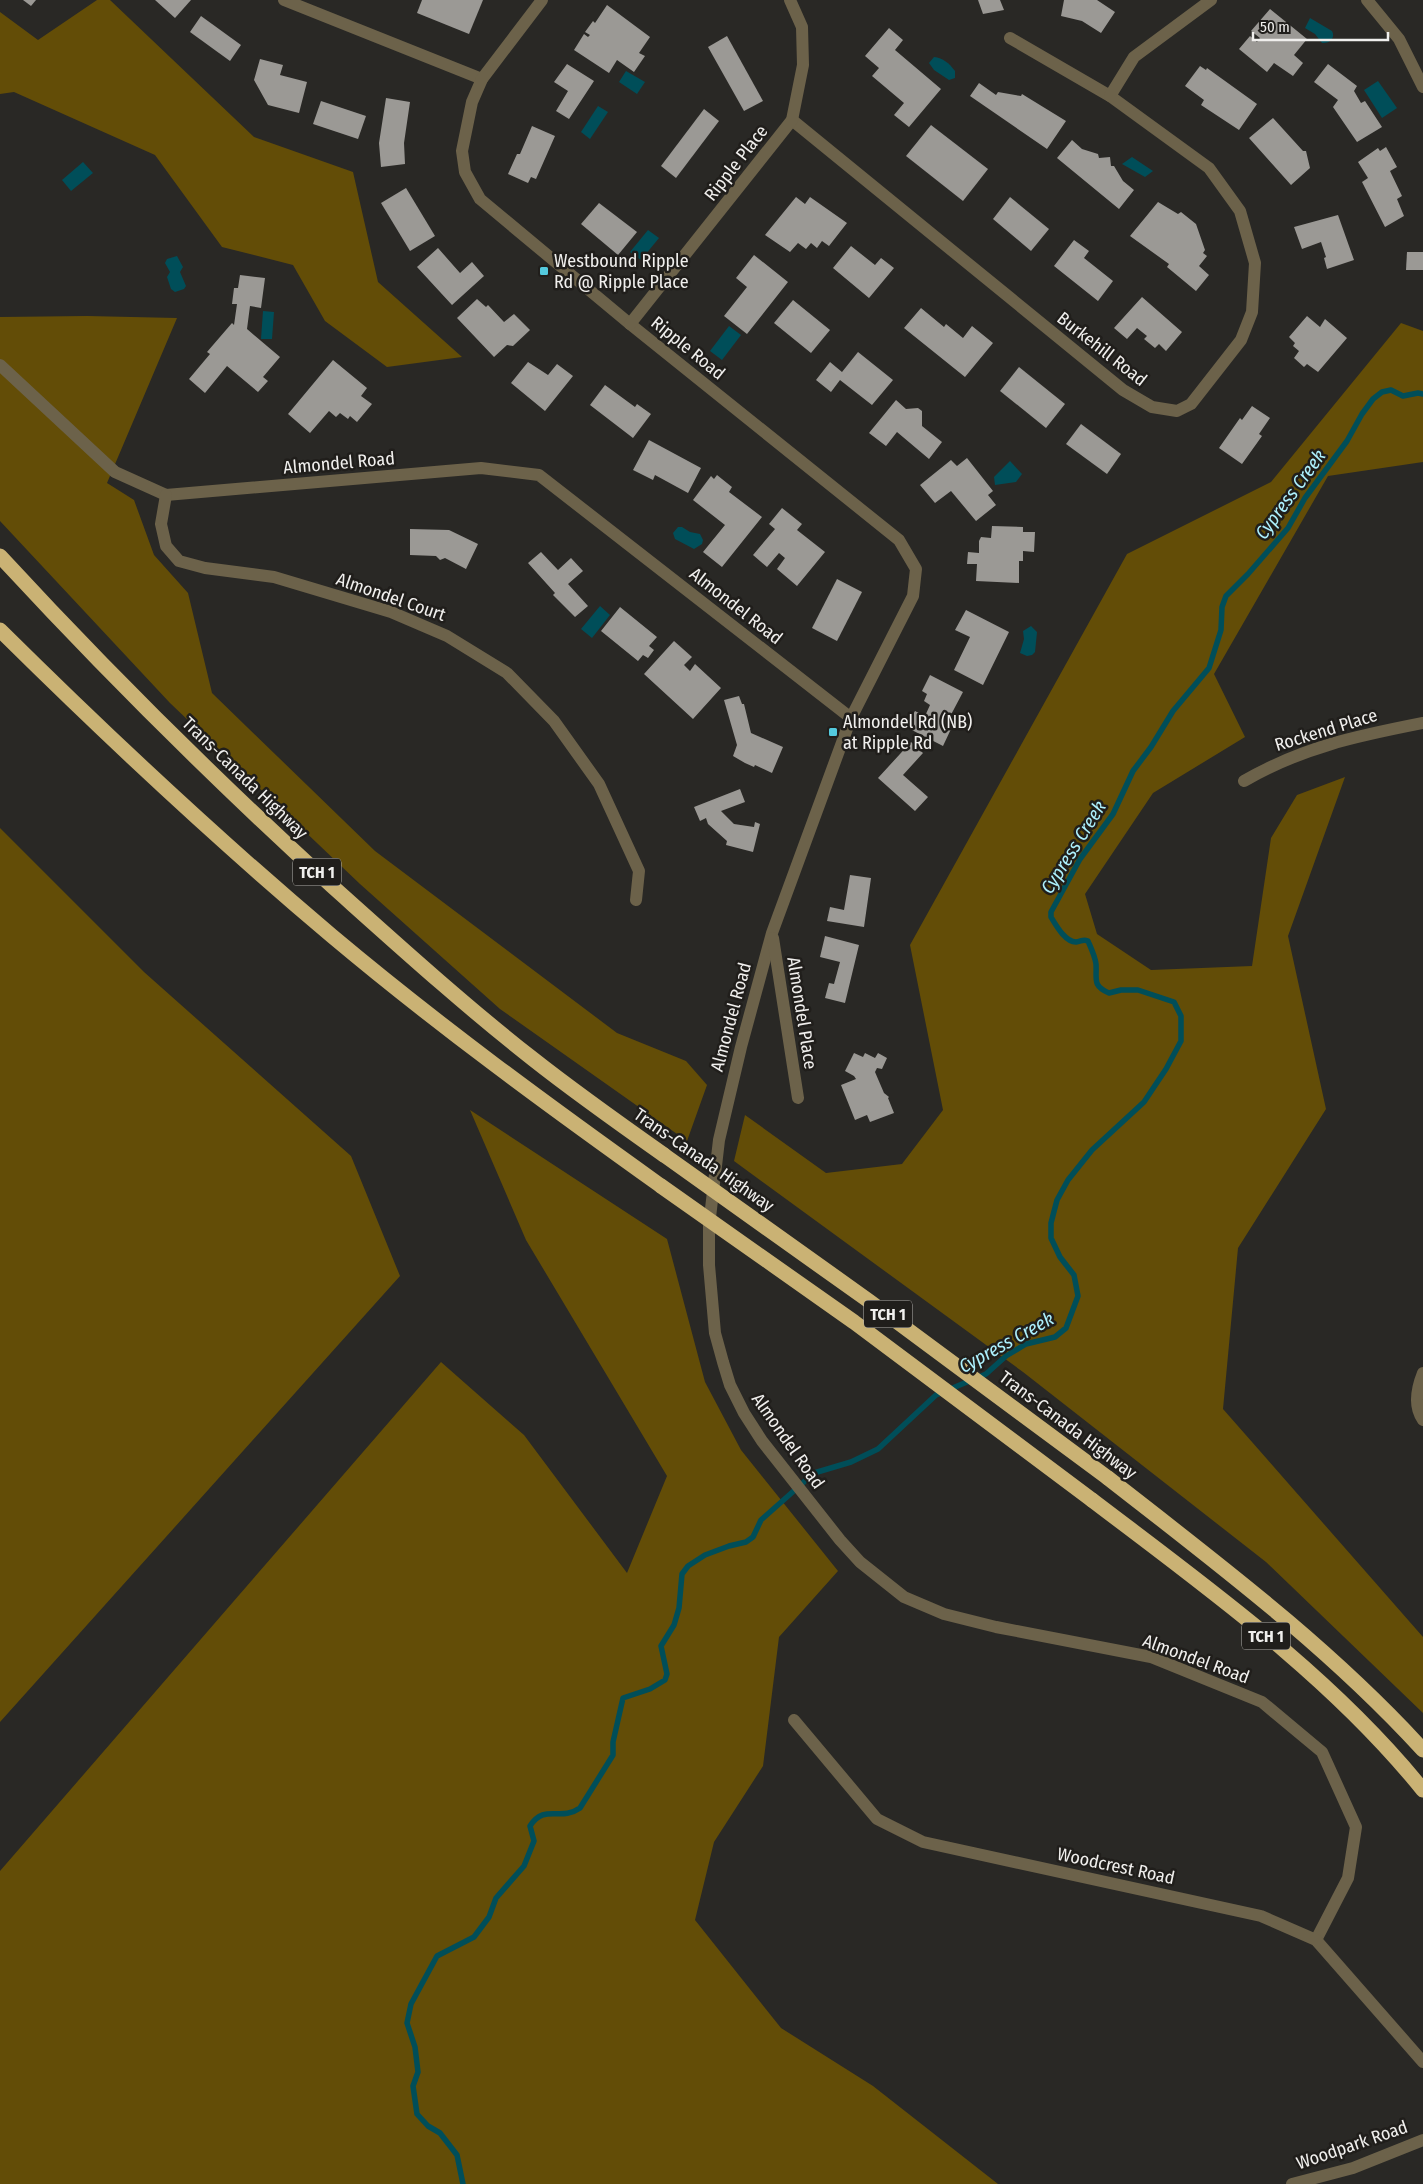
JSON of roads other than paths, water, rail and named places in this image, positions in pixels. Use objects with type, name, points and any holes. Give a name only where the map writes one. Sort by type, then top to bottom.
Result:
[{"type":"highway","name":"Trans-Canada Highway","points":[[0,556],[79,640],[248,808],[357,909],[473,1011],[534,1060],[869,1301],[1108,1478],[1236,1577],[1359,1683],[1423,1750]]},
{"type":"highway","name":"TCH 1","points":[[0,630],[96,724],[212,832],[334,937],[517,1083],[854,1322],[1220,1597],[1304,1668],[1375,1735],[1423,1790]]},
{"type":"street","points":[[284,0],[482,78]]},
{"type":"street","name":"Ripple Road","points":[[542,0],[482,78],[472,102],[462,151],[465,172],[480,199],[630,324],[899,540],[916,569],[914,596],[851,718]]},
{"type":"street","name":"Ripple Place","points":[[630,324],[792,120],[803,65],[802,27],[790,0]]},
{"type":"street","points":[[1110,96],[1134,57],[1211,0]]},
{"type":"street","points":[[1367,0],[1400,39],[1423,87]]},
{"type":"street","name":"Burkehill Road","points":[[792,120],[1123,390],[1152,407],[1177,411],[1191,404],[1241,340],[1252,312],[1255,263],[1240,211],[1209,168],[1110,96],[1010,38]]},
{"type":"street","name":"Almondel Road","points":[[0,365],[115,472],[166,495],[480,468],[539,475],[851,718],[772,933],[731,1084],[719,1140],[712,1182],[709,1226],[710,1299],[715,1333],[730,1385],[744,1413],[762,1441],[840,1540],[883,1582],[904,1597],[944,1614],[996,1627],[1151,1657],[1262,1702],[1322,1752],[1356,1827],[1348,1878],[1316,1940]]},
{"type":"street","name":"Almondel Court","points":[[166,495],[161,524],[166,546],[180,561],[205,568],[274,577],[391,612],[448,636],[507,673],[554,721],[599,784],[639,871],[636,900]]},
{"type":"street","name":"Rockend Place","points":[[1244,781],[1270,766],[1299,753],[1356,736],[1423,723]]},
{"type":"street","name":"Almondel Place","points":[[772,933],[798,1098]]},
{"type":"street","points":[[1423,1373],[1418,1386],[1417,1400],[1419,1414],[1423,1420]]},
{"type":"street","name":"Woodcrest Road","points":[[794,1720],[877,1819],[923,1842],[1262,1916],[1316,1940],[1423,2062]]},
{"type":"street","name":"Woodpark Road","points":[[1292,2184],[1353,2168],[1423,2140]]},
{"type":"water","points":[[1310,18],[1332,31],[1333,36],[1331,40],[1327,43],[1322,43],[1315,34],[1305,28]]},
{"type":"water","points":[[934,57],[943,60],[955,71],[955,78],[949,80],[934,70],[929,63]]},
{"type":"water","points":[[626,71],[645,82],[637,94],[619,82]]},
{"type":"water","points":[[1378,81],[1397,108],[1382,118],[1364,90]]},
{"type":"water","points":[[598,106],[608,112],[590,139],[581,132]]},
{"type":"water","points":[[1132,157],[1153,171],[1145,177],[1122,164]]},
{"type":"water","points":[[83,162],[93,173],[71,191],[62,180]]},
{"type":"water","points":[[648,230],[659,238],[641,260],[630,252]]},
{"type":"water","points":[[177,256],[183,267],[180,272],[186,286],[184,289],[175,292],[171,289],[167,277],[170,272],[165,263],[167,259]]},
{"type":"water","points":[[263,311],[274,312],[272,339],[261,339]]},
{"type":"water","points":[[729,326],[741,335],[722,360],[710,351]]},
{"type":"water","points":[[1010,461],[1022,474],[1016,482],[995,485],[994,477]]},
{"type":"water","points":[[678,527],[700,534],[703,540],[702,544],[694,549],[675,539],[673,533]]},
{"type":"water","points":[[600,606],[610,615],[592,638],[581,629]]},
{"type":"water","points":[[1031,626],[1037,632],[1035,652],[1027,656],[1020,653],[1024,639],[1023,631]]},
{"type":"waterway","name":"Cypress Creek","points":[[463,2184],[457,2155],[440,2133],[428,2126],[417,2114],[413,2086],[418,2072],[415,2047],[407,2023],[411,2004],[437,1956],[474,1937],[489,1917],[496,1898],[524,1866],[534,1841],[530,1826],[536,1819],[541,1815],[573,1812],[580,1808],[613,1755],[613,1742],[623,1698],[650,1689],[665,1680],[667,1674],[661,1646],[674,1625],[679,1608],[682,1574],[688,1566],[705,1555],[746,1542],[753,1537],[761,1520],[814,1473],[851,1462],[878,1449],[936,1395],[986,1374],[1006,1356],[1026,1344],[1055,1337],[1066,1328],[1078,1296],[1074,1275],[1060,1257],[1051,1238],[1051,1223],[1057,1200],[1068,1180],[1092,1150],[1144,1102],[1166,1069],[1181,1041],[1181,1016],[1174,1002],[1138,990],[1121,990],[1109,993],[1100,988],[1096,981],[1095,958],[1088,941],[1076,942],[1068,939],[1055,924],[1051,917],[1051,912],[1080,859],[1113,814],[1133,771],[1151,747],[1173,711],[1209,668],[1221,630],[1222,607],[1226,596],[1288,528],[1305,498],[1347,441],[1373,399],[1382,392],[1391,390],[1403,396],[1423,394]]},
{"type":"place","name":"Westbound Ripple Rd @ Ripple Place","points":[[544,271]]},
{"type":"place","name":"Almondel Rd (NB) at Ripple Rd","points":[[833,732]]}]
